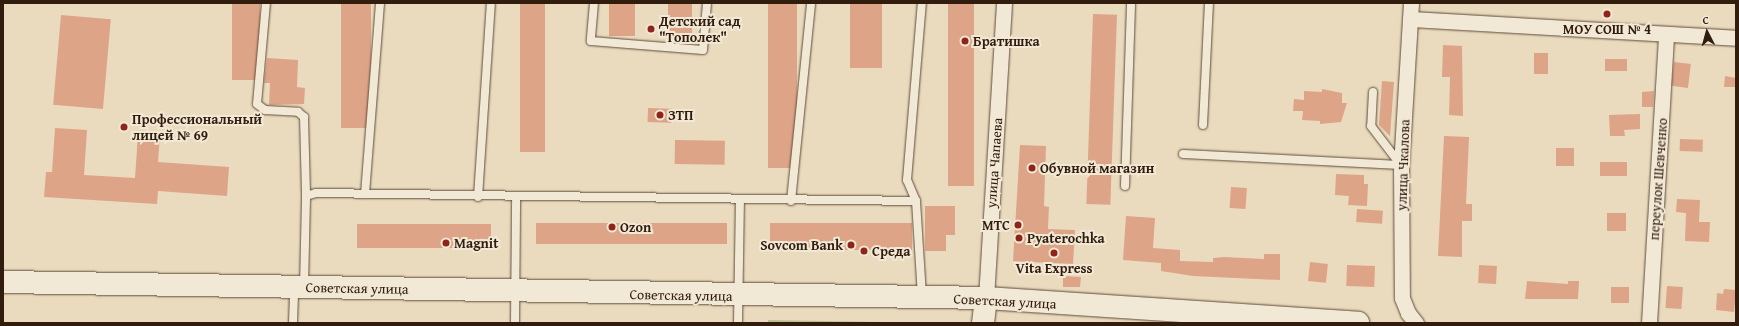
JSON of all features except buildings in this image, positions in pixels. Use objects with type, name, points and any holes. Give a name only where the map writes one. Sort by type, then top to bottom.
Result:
[{"type":"street","name":"улица Чапаева","points":[[983,323],[986,298],[1004,3]]},
{"type":"street","name":"улица Чкалова","points":[[1411,3],[1401,165],[1402,298],[1408,313],[1416,323]]},
{"type":"street","points":[[1410,19],[1736,38]]},
{"type":"street","name":"переулок Шевченко","points":[[1649,323],[1666,34]]},
{"type":"street","name":"Советская улица","points":[[3,282],[739,297],[986,298],[1260,320],[1358,323]]},
{"type":"lane","points":[[266,3],[257,104],[265,110],[298,112],[304,117],[306,196],[299,287],[293,323]]},
{"type":"lane","points":[[365,194],[380,3]]},
{"type":"lane","points":[[478,197],[491,3]]},
{"type":"lane","points":[[594,3],[591,41],[703,50],[707,3]]},
{"type":"lane","points":[[791,202],[811,3]]},
{"type":"lane","points":[[922,3],[907,180],[916,201],[922,297]]},
{"type":"lane","points":[[1124,186],[1131,3]]},
{"type":"lane","points":[[1202,125],[1209,3]]},
{"type":"lane","points":[[1373,92],[1371,126],[1401,165]]},
{"type":"lane","points":[[1183,154],[1401,165]]},
{"type":"lane","points":[[306,196],[365,194],[791,202],[916,201]]},
{"type":"lane","points":[[515,323],[516,198]]},
{"type":"lane","points":[[738,323],[740,201]]},
{"type":"green space","points":[[768,320],[940,323],[768,323]]},
{"type":"place","name":"МОУ СОШ № 4","points":[[1607,14]]},
{"type":"place","name":"Детский сад \"Тополек\"","points":[[651,29]]},
{"type":"place","name":"Братишка","points":[[965,41]]},
{"type":"place","name":"ЗТП","points":[[660,115]]},
{"type":"place","name":"Профессиональный лицей № 69","points":[[124,127]]},
{"type":"place","name":"Обувной магазин","points":[[1032,168]]},
{"type":"place","name":"МТС","points":[[1018,225]]},
{"type":"place","name":"Ozon","points":[[612,227]]},
{"type":"place","name":"Pyaterochka","points":[[1019,238]]},
{"type":"place","name":"Magnit","points":[[446,243]]},
{"type":"place","name":"Sovcom Bank","points":[[851,245]]},
{"type":"place","name":"Среда","points":[[864,251]]},
{"type":"place","name":"Vita Express","points":[[1054,253]]}]
